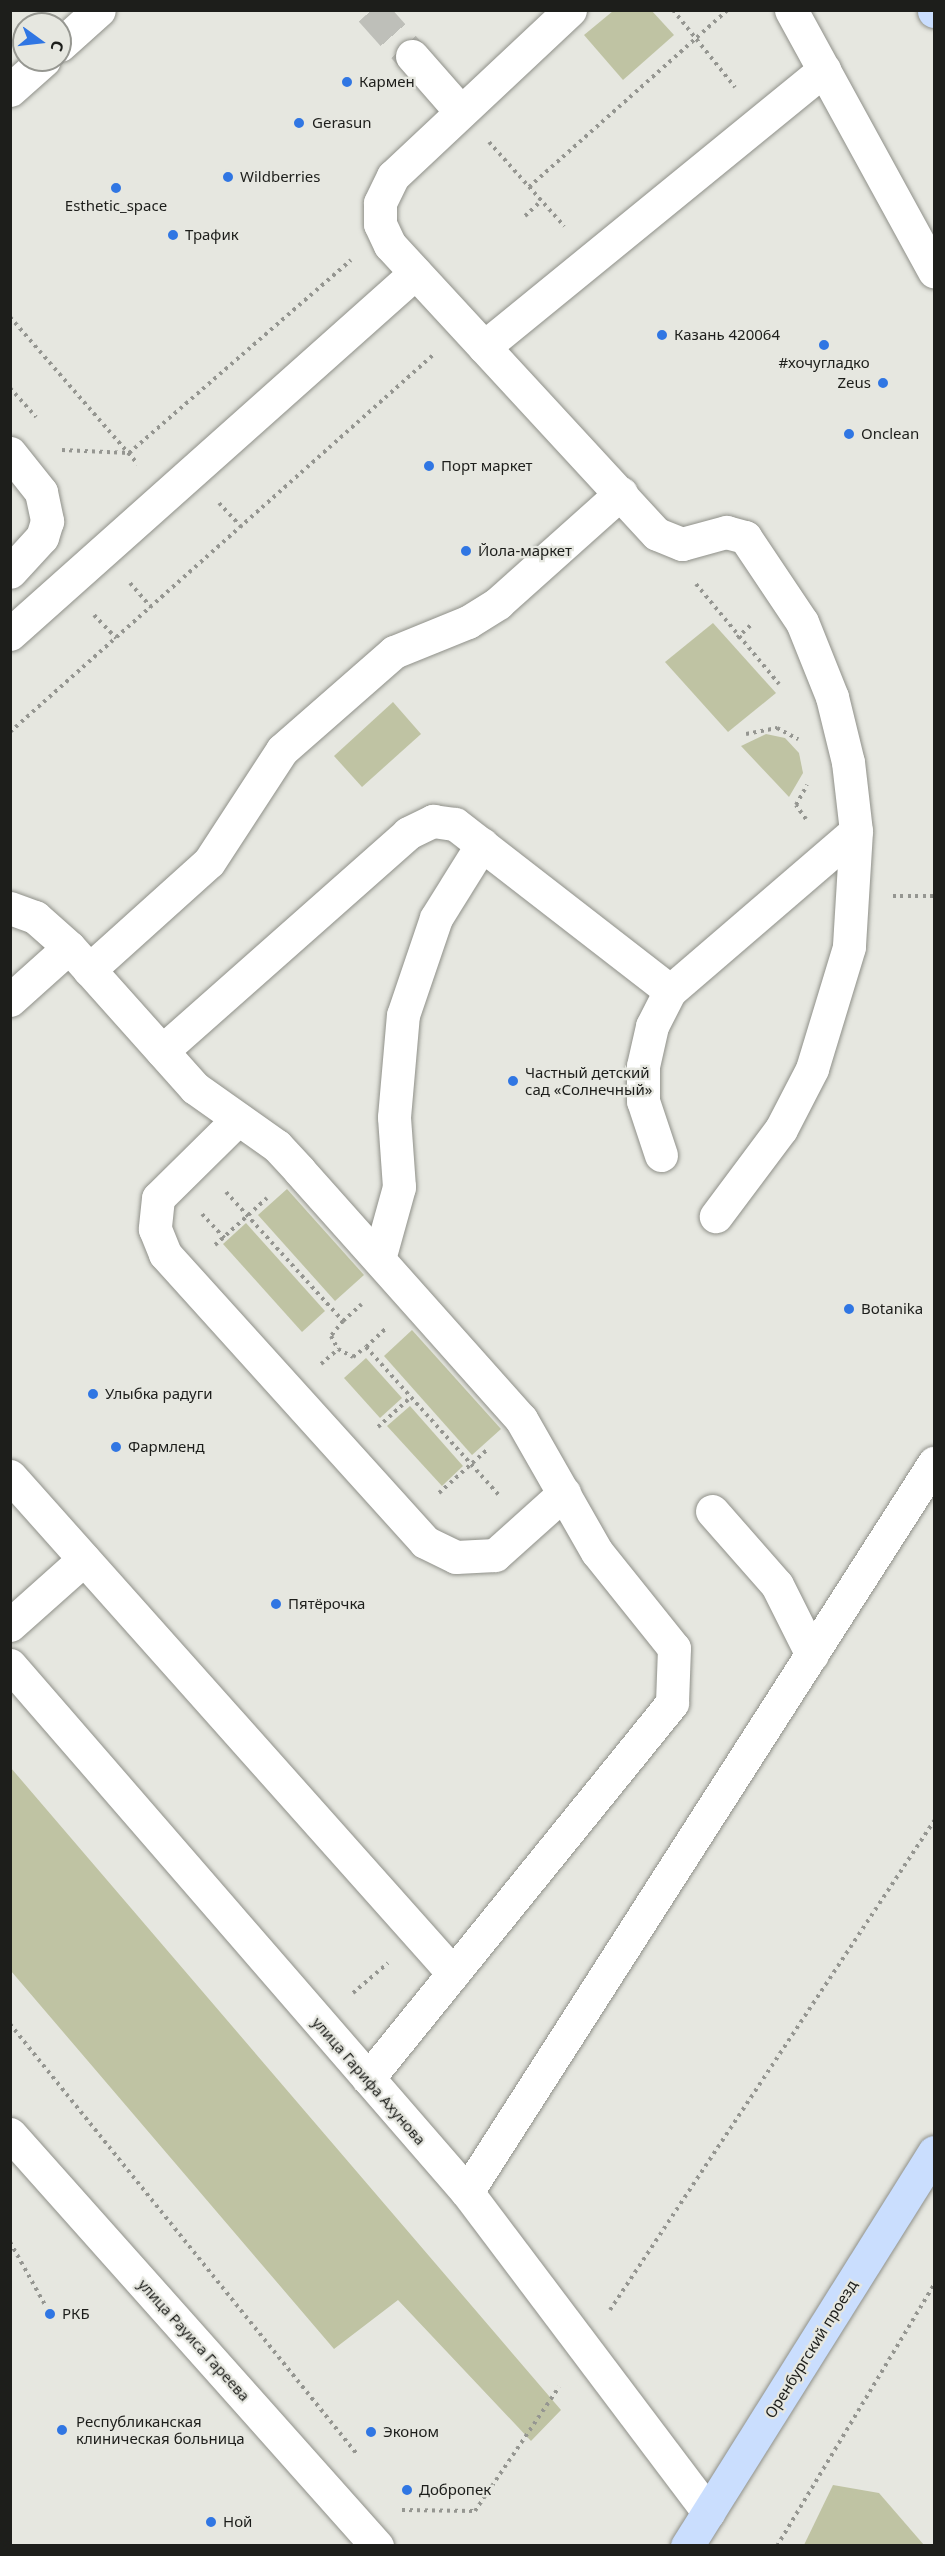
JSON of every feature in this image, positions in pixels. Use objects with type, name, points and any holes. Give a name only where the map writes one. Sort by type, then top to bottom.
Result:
[{"type":"main road","name":"Оренбургский проезд","points":[[687,2546],[934,2152]]},
{"type":"street","points":[[72,34],[99,10]]},
{"type":"street","points":[[570,10],[393,176],[380,203],[384,232],[416,273],[657,534],[682,544],[732,533],[745,537],[763,557],[802,622],[832,697],[848,762],[845,841],[849,947],[832,1017],[781,1130],[716,1216]]},
{"type":"street","points":[[790,10],[934,271]]},
{"type":"street","points":[[412,56],[461,112]]},
{"type":"street","points":[[475,337],[592,258],[824,70]]},
{"type":"street","points":[[10,90],[30,72]]},
{"type":"street","points":[[10,634],[416,273]]},
{"type":"street","points":[[10,453],[41,492],[46,521],[42,537],[10,572]]},
{"type":"street","points":[[10,1000],[79,959],[210,862],[282,750],[394,652],[468,622],[498,603],[621,493]]},
{"type":"street","points":[[162,1051],[420,824],[455,824],[670,991]]},
{"type":"street","points":[[661,1155],[643,1101],[643,1066],[652,1026],[670,991],[845,841]]},
{"type":"street","points":[[379,1259],[399,1187],[394,1117],[403,1015],[436,918],[482,844]]},
{"type":"street","points":[[10,908],[35,917],[79,959],[195,1088],[278,1146],[521,1419],[597,1552],[670,1640],[676,1687],[672,1702],[368,2078]]},
{"type":"street","points":[[238,1119],[166,1185],[155,1214],[159,1242],[183,1273],[405,1523],[441,1552],[477,1558],[495,1555],[564,1493]]},
{"type":"street","points":[[467,2192],[934,1463]]},
{"type":"street","points":[[10,1476],[453,1974]]},
{"type":"street","points":[[712,1511],[777,1585],[812,1655]]},
{"type":"street","points":[[10,1625],[84,1559]]},
{"type":"street","name":"улица Гарифа Ахунова","points":[[10,1665],[467,2192],[708,2512]]},
{"type":"street","name":"улица Рауиса Гареева","points":[[10,2134],[377,2546]]},
{"type":"path","points":[[673,10],[761,120]]},
{"type":"path","points":[[529,188],[728,10]]},
{"type":"path","points":[[461,112],[592,258]]},
{"type":"path","points":[[525,216],[541,201]]},
{"type":"path","points":[[54,450],[129,453],[384,232]]},
{"type":"path","points":[[10,317],[165,496]]},
{"type":"path","points":[[10,732],[475,337]]},
{"type":"path","points":[[682,544],[706,602],[783,689]]},
{"type":"path","points":[[746,734],[777,728],[802,744]]},
{"type":"path","points":[[810,774],[797,810],[845,841]]},
{"type":"path","points":[[195,1158],[343,1321],[331,1336],[338,1348],[353,1357],[366,1347],[527,1526]]},
{"type":"path","points":[[183,1273],[299,1170]]},
{"type":"path","points":[[405,1523],[521,1419]]},
{"type":"path","points":[[394,2501],[402,2510],[475,2511],[934,1821]]},
{"type":"path","points":[[344,2000],[419,1935]]},
{"type":"path","points":[[10,2024],[365,2464]]},
{"type":"path","points":[[10,2242],[50,2314]]},
{"type":"path","points":[[777,2546],[934,2285]]},
{"type":"green space","points":[[613,11],[652,11],[674,35],[623,80],[584,35]]},
{"type":"green space","points":[[713,623],[776,693],[728,732],[665,662]]},
{"type":"green space","points":[[393,702],[421,734],[362,787],[334,756]]},
{"type":"green space","points":[[766,734],[785,738],[799,753],[803,773],[789,797],[741,746]]},
{"type":"green space","points":[[287,1189],[364,1275],[335,1301],[258,1215]]},
{"type":"green space","points":[[246,1223],[325,1311],[302,1332],[223,1244]]},
{"type":"green space","points":[[412,1330],[501,1429],[472,1455],[384,1356]]},
{"type":"green space","points":[[366,1358],[402,1398],[380,1418],[344,1378]]},
{"type":"green space","points":[[410,1406],[463,1466],[442,1486],[387,1426]]},
{"type":"green space","points":[[11,1768],[561,2410],[531,2441],[398,2300],[334,2349],[11,1971]]},
{"type":"green space","points":[[833,2485],[879,2493],[924,2545],[804,2545]]},
{"type":"tunnel","points":[[371,10],[412,56]]},
{"type":"place","name":"Кармен","points":[[347,82]]},
{"type":"place","name":"Gerasun","points":[[299,123]]},
{"type":"place","name":"Wildberries","points":[[228,177]]},
{"type":"place","name":"Esthetic_space","points":[[116,188]]},
{"type":"place","name":"Трафик","points":[[173,235]]},
{"type":"place","name":"Казань 420064","points":[[662,335]]},
{"type":"place","name":"#хочугладко","points":[[824,345]]},
{"type":"place","name":"Zeus","points":[[883,383]]},
{"type":"place","name":"Onclean","points":[[849,434]]},
{"type":"place","name":"Порт маркет","points":[[429,466]]},
{"type":"place","name":"Йола-маркет","points":[[466,551]]},
{"type":"place","name":"Частный детский сад «Солнечный»","points":[[513,1081]]},
{"type":"place","name":"Botanika","points":[[849,1309]]},
{"type":"place","name":"Улыбка радуги","points":[[93,1394]]},
{"type":"place","name":"Фармленд","points":[[116,1447]]},
{"type":"place","name":"Пятёрочка","points":[[276,1604]]},
{"type":"place","name":"РКБ","points":[[50,2314]]},
{"type":"place","name":"Республиканская клиническая больница","points":[[62,2430]]},
{"type":"place","name":"Эконом","points":[[371,2432]]},
{"type":"place","name":"Добропек","points":[[407,2490]]},
{"type":"place","name":"Ной","points":[[211,2522]]}]
